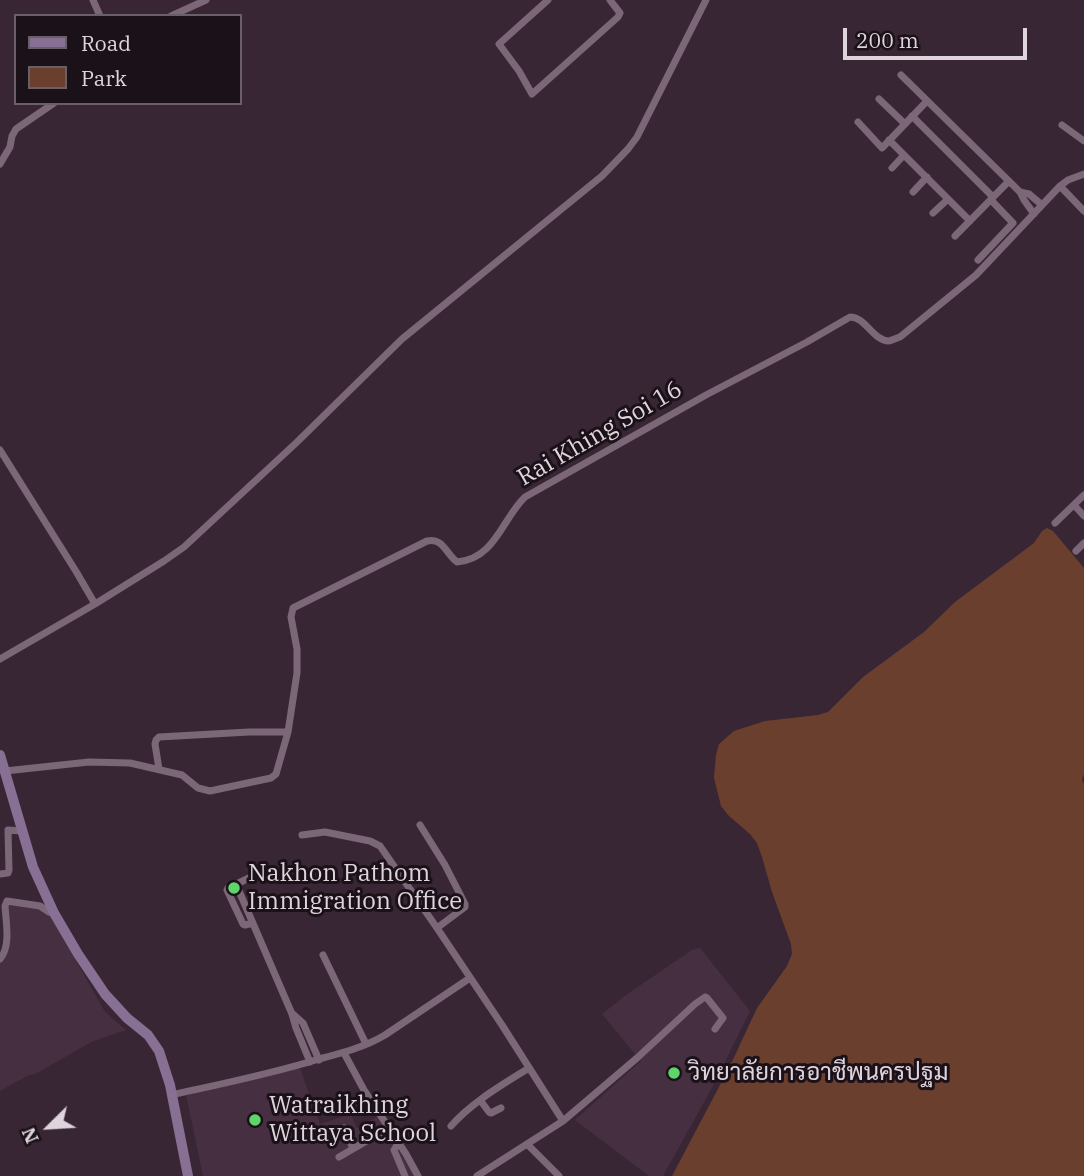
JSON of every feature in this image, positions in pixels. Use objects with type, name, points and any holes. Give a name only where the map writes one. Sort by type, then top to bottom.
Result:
[{"type":"main road","points":[[0,755],[33,867],[53,911],[105,994],[154,1042],[163,1061],[188,1176]]},
{"type":"street","points":[[175,14],[206,0]]},
{"type":"street","points":[[548,0],[499,44],[532,94],[618,17],[620,13],[610,0]]},
{"type":"street","points":[[0,659],[95,604],[184,547],[402,339],[615,164],[644,124],[706,0]]},
{"type":"street","points":[[901,75],[1010,181],[1034,214]]},
{"type":"street","points":[[879,99],[905,124]]},
{"type":"street","points":[[858,122],[882,148],[927,101]]},
{"type":"street","points":[[0,164],[16,129],[51,105]]},
{"type":"street","points":[[912,116],[1013,223],[978,260]]},
{"type":"street","points":[[1062,125],[1084,141]]},
{"type":"street","points":[[889,140],[970,220]]},
{"type":"street","points":[[892,168],[904,155]]},
{"type":"street","name":"Rai Khing Soi 16","points":[[5,771],[89,762],[130,763],[182,775],[198,788],[210,791],[271,778],[276,774],[288,732],[298,662],[291,617],[293,608],[427,541],[440,542],[457,562],[474,558],[491,544],[525,497],[850,317],[858,318],[879,337],[889,341],[900,337],[976,275],[1060,186],[1084,174]]},
{"type":"street","points":[[913,192],[926,177]]},
{"type":"street","points":[[955,236],[1010,181]]},
{"type":"street","points":[[1060,186],[1084,211]]},
{"type":"street","points":[[1020,192],[1029,194],[1042,205]]},
{"type":"street","points":[[933,213],[948,199]]},
{"type":"street","points":[[0,450],[95,604]]},
{"type":"street","points":[[1055,523],[1084,495]]},
{"type":"street","points":[[1074,505],[1084,516]]},
{"type":"street","points":[[1076,551],[1084,543]]},
{"type":"street","points":[[159,769],[155,744],[159,737],[288,732]]},
{"type":"street","points":[[420,825],[466,904],[437,928]]},
{"type":"street","points":[[0,874],[8,873],[9,870],[8,830],[22,831]]},
{"type":"street","points":[[302,835],[325,832],[380,846],[437,928],[562,1121]]},
{"type":"street","points":[[249,878],[236,884],[310,1062]]},
{"type":"street","points":[[0,959],[7,945],[7,901],[40,906],[48,912],[53,911]]},
{"type":"street","points":[[323,955],[366,1044]]},
{"type":"street","points":[[171,1095],[344,1053],[385,1035],[470,978]]},
{"type":"street","points":[[477,1176],[562,1121],[705,997],[723,1018],[715,1029]]},
{"type":"street","points":[[292,1014],[303,1023],[319,1060]]},
{"type":"street","points":[[344,1053],[418,1176]]},
{"type":"street","points":[[451,1126],[480,1100],[529,1068]]},
{"type":"street","points":[[480,1100],[489,1112],[501,1108]]},
{"type":"street","points":[[344,1128],[353,1148]]},
{"type":"street","points":[[339,1157],[389,1128]]},
{"type":"street","points":[[399,1142],[394,1150],[405,1176]]},
{"type":"street","points":[[527,1144],[559,1176]]},
{"type":"shaded area","points":[[4,898],[44,904],[105,1012],[126,1030],[93,1041],[0,1091],[0,953],[4,950]]},
{"type":"shaded area","name":"วิทยาลัยการอาชีพนครปฐม","points":[[700,948],[750,1011],[714,1084],[663,1176],[649,1176],[575,1120],[641,1061],[602,1014],[692,950]]},
{"type":"shaded area","name":"Watraikhing Wittaya School","points":[[300,1068],[320,1124],[351,1114],[357,1128],[378,1116],[416,1176],[203,1176],[186,1095]]},
{"type":"green space","points":[[1047,528],[1053,531],[1084,568],[1084,1176],[672,1176],[757,1008],[787,966],[792,954],[757,843],[721,806],[714,778],[719,744],[734,731],[765,721],[828,712],[863,677],[924,632],[955,602],[1034,543]]},
{"type":"place","name":"Nakhon Pathom Immigration Office","points":[[234,888]]},
{"type":"place","name":"วิทยาลัยการอาชีพนครปฐม","points":[[674,1073]]},
{"type":"place","name":"Watraikhing Wittaya School","points":[[255,1120]]}]
